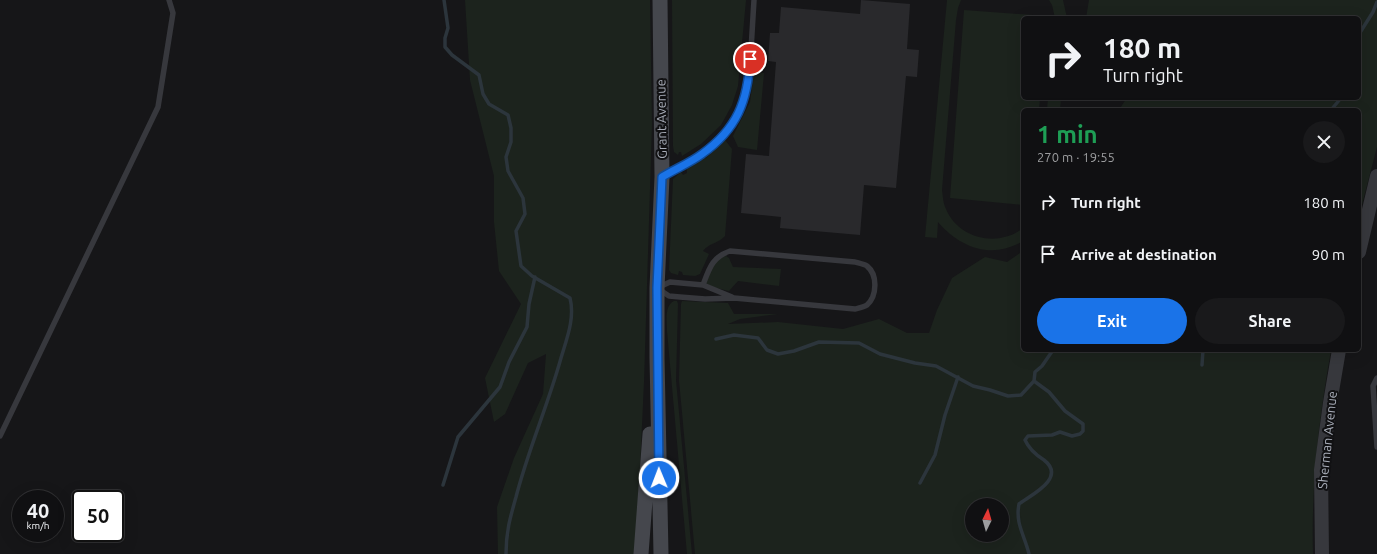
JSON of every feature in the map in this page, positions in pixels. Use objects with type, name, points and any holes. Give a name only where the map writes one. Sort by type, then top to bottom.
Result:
[{"type":"main road","name":"Grant Avenue","points":[[660,0],[662,177],[657,288],[657,358],[661,554]]},
{"type":"main road","name":"Grant Avenue","points":[[641,554],[657,358]]},
{"type":"street","points":[[1361,244],[1377,176]]},
{"type":"street","name":"Sherman Avenue","points":[[1322,554],[1321,470],[1339,352]]},
{"type":"lane","points":[[0,436],[158,107],[173,13],[169,0]]},
{"type":"lane","points":[[662,177],[702,154],[723,136],[736,119],[749,83],[754,0]]},
{"type":"lane","points":[[657,288],[669,296],[705,299],[734,298],[855,309],[866,306],[872,297],[875,284],[872,274],[867,266],[855,262],[730,251],[720,255],[712,263],[703,286]]},
{"type":"lane","points":[[657,288],[670,282],[703,286],[734,298]]},
{"type":"lane","points":[[1377,378],[1373,386],[1377,447]]},
{"type":"shaded area","points":[[465,0],[650,0],[652,124],[644,382],[636,554],[498,554],[497,507],[514,458],[543,394],[546,354],[528,363],[505,414],[494,422],[485,378],[521,304],[499,271],[494,222],[494,176],[470,80]]},
{"type":"shaded area","points":[[672,0],[746,0],[738,86],[732,105],[721,125],[701,144],[682,156],[681,152],[679,152],[678,155],[674,152],[673,146]]},
{"type":"shaded area","points":[[947,0],[961,0],[956,20],[942,190],[944,202],[952,219],[969,233],[991,239],[1003,238],[1021,229],[1021,242],[1012,247],[1000,250],[978,248],[956,239],[938,222],[937,238],[925,237]]},
{"type":"shaded area","points":[[1049,0],[1063,0],[1067,16],[1055,16]]},
{"type":"shaded area","points":[[1089,0],[1377,0],[1377,147],[1361,208],[1361,108],[1120,108],[1125,100],[1361,100],[1361,16],[1086,16]]},
{"type":"shaded area","points":[[964,10],[1046,16],[1021,16],[1021,100],[1040,100],[1039,108],[1021,108],[1021,205],[950,198]]},
{"type":"shaded area","points":[[754,72],[764,73],[757,150],[738,147],[733,136],[750,102]]},
{"type":"shaded area","points":[[1048,100],[1061,100],[1060,108],[1047,108]]},
{"type":"shaded area","points":[[725,140],[732,149],[725,236],[705,248],[703,251],[709,254],[700,274],[695,276],[683,275],[682,272],[679,271],[678,275],[671,273],[669,270],[673,179],[681,172],[683,175],[687,173],[687,169],[707,157]]},
{"type":"shaded area","points":[[1021,252],[1021,352],[1331,352],[1317,452],[1313,503],[1313,554],[695,554],[679,380],[682,301],[728,303],[734,314],[778,314],[740,319],[728,324],[778,322],[843,329],[879,319],[907,333],[929,333],[937,310],[952,278],[985,257],[1007,262]]},
{"type":"shaded area","points":[[726,256],[729,258],[733,267],[781,269],[779,286],[738,281],[729,291],[711,287],[706,283],[711,271],[718,260]]},
{"type":"shaded area","points":[[674,301],[677,301],[678,304],[676,380],[692,554],[687,554],[667,331],[667,310]]},
{"type":"building","points":[[861,0],[910,4],[907,49],[919,50],[917,77],[906,76],[896,188],[864,185],[860,235],[780,228],[781,217],[741,213],[746,154],[769,156],[776,62],[768,61],[770,33],[779,33],[781,7],[860,14]]},
{"type":"waterway","points":[[444,0],[448,28],[445,38],[445,47],[452,55],[479,75],[483,94],[489,104],[508,115],[511,128],[511,142],[506,157],[508,171],[523,198],[525,214],[516,231],[521,266],[532,276],[570,298],[572,313],[568,336],[521,479],[512,512],[506,554]]},
{"type":"waterway","points":[[1361,31],[1373,12],[1377,2]]},
{"type":"waterway","points":[[1333,108],[1339,100]]},
{"type":"waterway","points":[[443,485],[458,437],[500,387],[509,362],[527,327],[529,304],[535,277]]},
{"type":"waterway","points":[[716,339],[734,335],[758,338],[767,350],[778,354],[794,351],[819,342],[859,343],[880,354],[915,363],[936,366],[973,386],[1008,396],[1021,395],[1034,381]]},
{"type":"waterway","points":[[1029,554],[1019,524],[1019,504],[1045,485],[1051,473],[1050,467],[1044,460],[1033,452],[1025,440],[1028,436],[1052,435],[1060,432],[1072,436],[1080,434],[1083,431],[1083,424],[1065,411],[1049,392],[1034,381],[1035,372],[1042,366],[1052,352]]},
{"type":"waterway","points":[[1202,365],[1203,352]]},
{"type":"waterway","points":[[920,483],[935,455],[945,415],[958,377]]},
{"type":"route","points":[[659,478],[657,288],[662,177],[702,154],[723,136],[736,119],[749,83],[750,59]]}]
